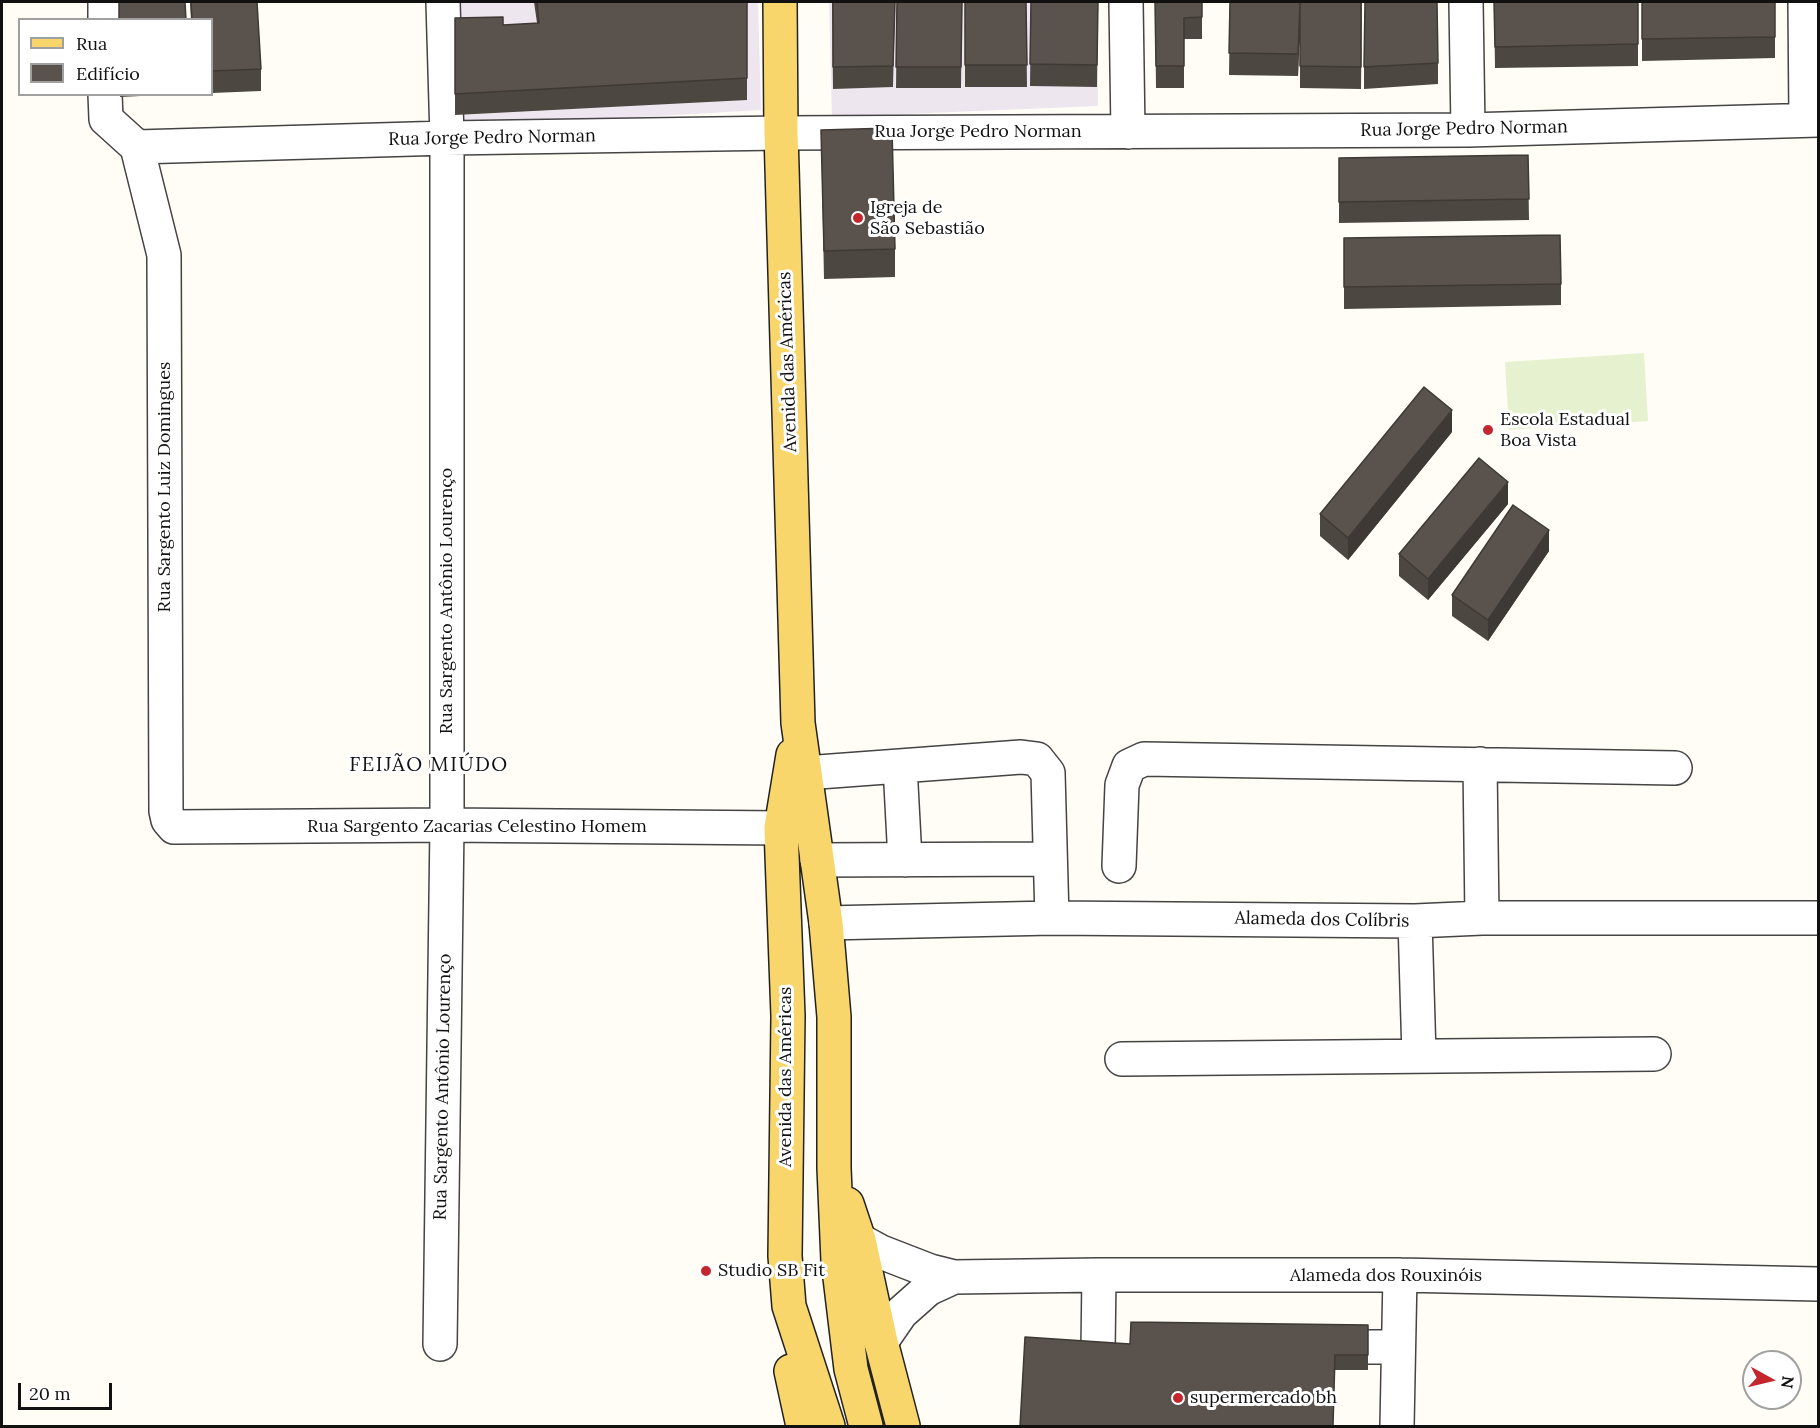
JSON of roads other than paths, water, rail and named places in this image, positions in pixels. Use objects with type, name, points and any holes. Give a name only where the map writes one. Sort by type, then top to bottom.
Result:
[{"type":"main road","name":"Avenida das Américas","points":[[780,2],[781,133],[798,723],[826,922],[834,1017],[834,1168],[838,1261],[851,1370],[866,1426]]},
{"type":"main road","name":"Avenida das Américas","points":[[798,723],[781,828],[788,1017],[785,1256],[789,1306],[828,1426]]},
{"type":"main road","points":[[834,1168],[859,1240],[881,1342],[903,1426]]},
{"type":"main road","points":[[789,1306],[790,1363],[803,1426]]},
{"type":"street","points":[[105,2],[105,18]]},
{"type":"street","name":"Rua Sargento Antônio Lourenço","points":[[440,1344],[447,825],[447,138],[443,2]]},
{"type":"street","points":[[1126,2],[1128,132]]},
{"type":"street","points":[[1466,2],[1468,130]]},
{"type":"street","points":[[1805,2],[1812,120]]},
{"type":"street","points":[[105,96],[106,119],[137,147]]},
{"type":"street","name":"Rua Jorge Pedro Norman","points":[[137,147],[447,138],[781,133],[1468,130],[1812,120]]},
{"type":"street","name":"Rua Sargento Luiz Domingues","points":[[137,147],[164,255],[166,811],[168,820],[174,827]]},
{"type":"street","points":[[805,773],[1022,757],[1037,759],[1048,772],[1052,918]]},
{"type":"street","points":[[1119,866],[1122,785],[1129,766],[1144,759],[1675,768]]},
{"type":"street","points":[[1480,764],[1482,918]]},
{"type":"street","points":[[900,766],[905,860]]},
{"type":"street","name":"Rua Sargento Zacarias Celestino Homem","points":[[174,827],[447,825],[781,828]]},
{"type":"street","points":[[818,860],[1050,859]]},
{"type":"street","name":"Alameda dos Colíbris","points":[[826,922],[1052,918],[1415,921],[1482,918],[1818,918]]},
{"type":"street","points":[[1415,921],[1419,1056]]},
{"type":"street","points":[[1122,1059],[1654,1054]]},
{"type":"street","name":"Alameda dos Rouxinóis","points":[[859,1240],[881,1252],[930,1271],[954,1277],[1400,1275],[1818,1284]]},
{"type":"street","points":[[1097,1426],[1113,1388],[1099,1275]]},
{"type":"street","points":[[1397,1426],[1400,1275]]},
{"type":"street","name":"Alameda dos Rouxinóis","points":[[881,1342],[901,1313],[928,1289],[954,1277]]},
{"type":"street","points":[[1291,1347],[1398,1347]]},
{"type":"place","name":"Igreja de São Sebastião","points":[[858,218]]},
{"type":"place","name":"Escola Estadual Boa Vista","points":[[1488,430]]},
{"type":"place","name":"Studio SB Fit","points":[[706,1271]]},
{"type":"place","name":"supermercado bh","points":[[1178,1398]]},
{"type":"district","name":"FEIJÃO MIÚDO","points":[[429,765]]}]
